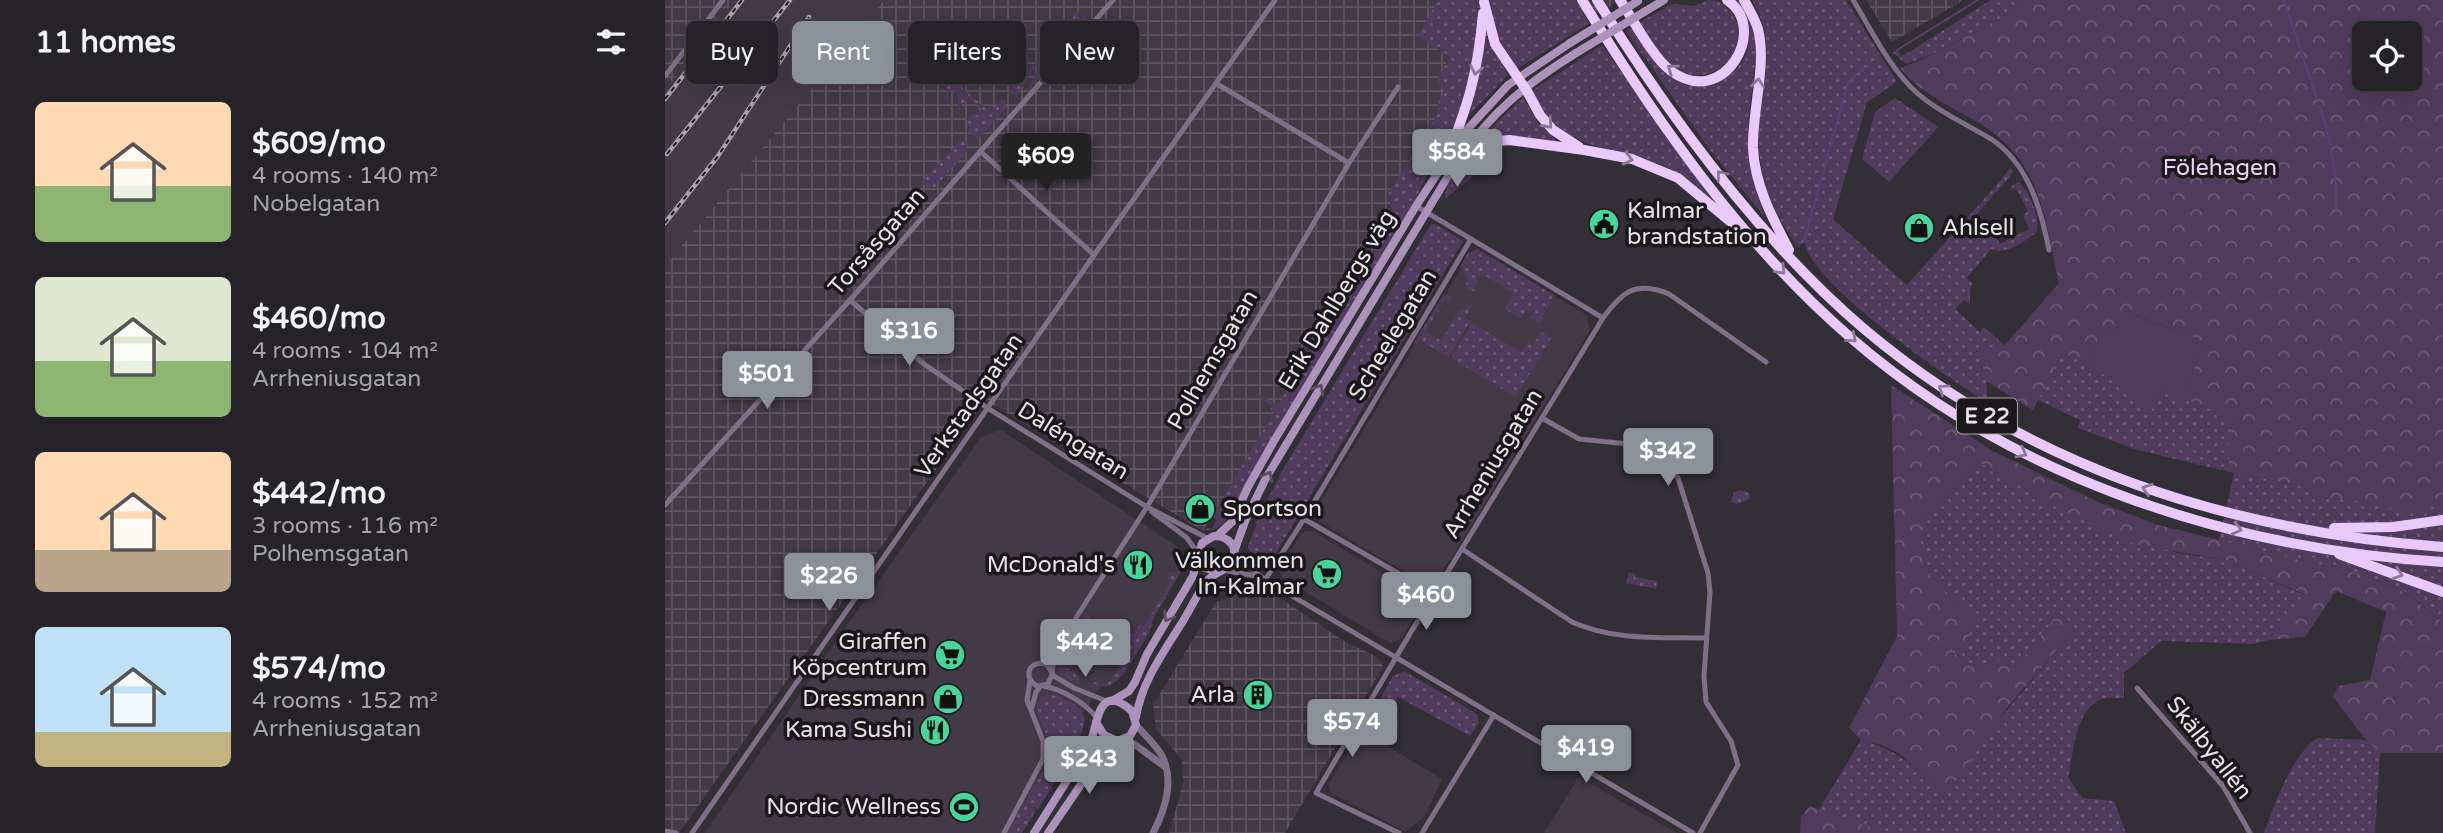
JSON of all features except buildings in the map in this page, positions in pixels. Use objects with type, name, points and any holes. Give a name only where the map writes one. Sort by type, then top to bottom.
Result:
[{"type":"highway","name":"E 22","points":[[1582,0],[1655,111],[1760,247],[1828,317],[1892,371],[1952,413],[2016,449],[2089,484],[2170,512],[2310,545],[2443,562]]},
{"type":"highway","name":"E 22","points":[[1597,0],[1689,134],[1796,265],[1833,302],[1901,359],[1961,401],[2021,435],[2131,484],[2189,502],[2295,527],[2443,547]]},
{"type":"highway","points":[[1620,0],[1665,66],[1685,78],[1701,80],[1724,74],[1739,57],[1744,36],[1741,20],[1730,1]]},
{"type":"highway","points":[[1744,0],[1754,18],[1760,42],[1753,126],[1755,165],[1763,198],[1796,265]]},
{"type":"highway","points":[[1484,1],[1495,44],[1546,123],[1562,138],[1584,150]]},
{"type":"highway","points":[[1447,157],[1473,88],[1480,51],[1484,1]]},
{"type":"highway","points":[[1465,150],[1489,142],[1509,140],[1632,159],[1678,178],[1760,247]]},
{"type":"highway","points":[[2295,527],[2393,527],[2443,520]]},
{"type":"highway","points":[[2310,545],[2443,592]]},
{"type":"main road","name":"Erik Dahlbergs väg","points":[[1034,833],[1090,744],[1100,708],[1125,694],[1135,682],[1147,654],[1192,576],[1200,546],[1232,522],[1274,440],[1447,157],[1481,113],[1570,43],[1640,0]]},
{"type":"main road","name":"Erik Dahlbergs väg","points":[[1048,833],[1103,752],[1133,733],[1141,695],[1152,671],[1205,584],[1231,564],[1246,519],[1266,478],[1465,150],[1521,82],[1664,0]]},
{"type":"main road","points":[[1212,537],[1229,541],[1234,553]]},
{"type":"main road","points":[[1198,555],[1205,568],[1220,571]]},
{"type":"main road","points":[[1110,701],[1125,705],[1136,721]]},
{"type":"main road","points":[[1096,719],[1100,731],[1120,740]]},
{"type":"street","points":[[665,76],[723,0]]},
{"type":"street","name":"Torsåsgatan","points":[[665,505],[1064,59],[1113,0]]},
{"type":"street","name":"Verkstadsgatan","points":[[691,833],[1275,0]]},
{"type":"street","points":[[1853,0],[1897,70],[1918,94],[1994,141],[2012,157],[2035,195],[2049,250]]},
{"type":"street","points":[[1217,84],[1349,163]]},
{"type":"street","name":"Polhemsgatan","points":[[1041,663],[1056,649],[1147,507],[1349,163],[1398,87]]},
{"type":"street","points":[[980,151],[1094,255]]},
{"type":"street","points":[[1416,206],[1603,318]]},
{"type":"street","name":"Scheelegatan","points":[[1263,578],[1304,519],[1471,239]]},
{"type":"street","name":"Arrheniusgatan","points":[[1399,833],[1316,793],[1434,594],[1615,302],[1629,290],[1659,290],[1669,294],[1766,362]]},
{"type":"street","name":"Daléngatan","points":[[850,300],[924,364],[989,409],[1147,507],[1190,541],[1198,555]]},
{"type":"street","points":[[1542,418],[1579,439],[1638,445],[1650,449],[1659,454],[1672,469],[1685,497],[1709,573],[1704,676],[1706,702],[1731,741],[1738,765],[1700,833]]},
{"type":"street","name":"Daléngatan","points":[[1147,507],[1212,537]]},
{"type":"street","points":[[1304,519],[1434,594]]},
{"type":"street","points":[[1462,549],[1572,622],[1591,631],[1614,635],[1706,638]]},
{"type":"street","points":[[1234,553],[1263,578],[1693,833]]},
{"type":"street","points":[[1220,571],[1263,578]]},
{"type":"street","name":"Polhemsgatan","points":[[1052,673],[1056,649]]},
{"type":"street","points":[[1004,833],[1043,759],[1043,741],[1027,700],[1031,666],[1046,664],[1052,673],[1074,688],[1110,701]]},
{"type":"street","points":[[1032,711],[1036,691],[1051,680],[1052,673]]},
{"type":"street","points":[[1030,681],[1064,692],[1088,708],[1096,719]]},
{"type":"street","name":"Skälbyallén","points":[[2137,688],[2223,786],[2250,833]]},
{"type":"street","points":[[1422,833],[1494,715]]},
{"type":"street","points":[[1136,721],[1159,750],[1168,780],[1167,793],[1153,833]]},
{"type":"street","points":[[1120,740],[1134,744],[1165,766]]},
{"type":"street","points":[[665,831],[677,833]]},
{"type":"shaded area","points":[[665,0],[735,0],[719,21],[686,21],[686,64],[665,91]]},
{"type":"shaded area","points":[[735,0],[888,0],[882,3],[867,21],[792,21],[792,84],[815,84],[665,266],[665,91],[686,64],[686,84],[778,84],[778,21],[719,21]]},
{"type":"shaded area","points":[[888,0],[1620,0],[1527,56],[1449,127],[1203,531],[985,400],[679,833],[665,833],[665,266],[815,84],[894,84],[894,21],[867,21],[882,3]]},
{"type":"shaded area","points":[[1866,0],[1964,0],[1892,42]]},
{"type":"shaded area","points":[[1478,251],[1587,315],[1590,330],[1459,546],[1434,583],[1425,584],[1317,520],[1317,508],[1470,253]]},
{"type":"shaded area","points":[[1001,430],[1178,547],[1182,564],[1112,683],[1102,685],[1080,716],[1041,802],[1020,833],[705,833],[838,638],[981,437]]},
{"type":"shaded area","points":[[1312,531],[1416,592],[1421,604],[1402,638],[1392,643],[1380,637],[1283,578],[1280,573],[1282,567],[1300,535]]},
{"type":"shaded area","points":[[1261,585],[1347,643],[1378,657],[1383,667],[1285,833],[1169,833],[1183,783],[1182,760],[1156,729],[1153,705],[1216,602]]},
{"type":"shaded area","points":[[1362,731],[1442,779],[1424,817],[1405,832],[1331,793],[1329,783]]},
{"type":"shaded area","points":[[1579,777],[1677,833],[1544,833]]},
{"type":"green space","points":[[1438,0],[1478,0],[1470,70],[1462,103],[1449,136],[1416,198],[1245,485],[1230,516],[1218,527],[1202,530],[1212,528],[1217,520],[1212,517],[1274,412],[1271,405],[1258,397],[1259,394],[1278,405],[1342,300],[1344,301],[1386,228],[1395,224],[1388,195],[1424,137],[1427,138],[1427,132],[1439,111],[1437,106],[1444,91],[1437,80],[1450,57],[1417,36]]},
{"type":"green space","points":[[1490,0],[1574,0],[1589,23],[1517,69],[1499,36]]},
{"type":"green space","points":[[1708,0],[1721,3],[1731,12],[1738,26],[1739,40],[1735,53],[1726,64],[1702,75],[1687,74],[1663,57],[1640,22],[1672,4],[1693,6]]},
{"type":"green space","points":[[1736,0],[1739,0],[1754,30],[1755,61],[1748,144],[1754,182],[1766,219],[1710,150],[1626,31],[1632,27],[1667,75],[1694,86],[1708,85],[1732,73],[1742,63],[1747,50],[1748,26]]},
{"type":"green space","points":[[1752,0],[1846,0],[1897,82],[1867,102],[1833,219],[1907,285],[2011,167],[2010,177],[1966,226],[1982,239],[1991,230],[2000,244],[2029,229],[2023,215],[2028,211],[2016,188],[2011,190],[2010,187],[2019,182],[2026,191],[2035,212],[2037,231],[2009,249],[1991,249],[1967,278],[1973,284],[1970,289],[1970,304],[1964,300],[1955,309],[1980,332],[1984,327],[2004,345],[1983,349],[1988,403],[1884,330],[1831,282],[1813,261],[1804,242],[1798,248],[1788,233],[1773,204],[1762,173],[1758,140],[1766,49],[1762,22]]},
{"type":"green space","points":[[1991,0],[2030,0],[1993,23],[1930,55],[1906,64],[1893,53],[1897,50],[1901,56],[1906,54]]},
{"type":"green space","name":"Fölehagen","points":[[2030,0],[2443,0],[2443,505],[2406,510],[2387,509],[2371,502],[2310,496],[2307,487],[2229,472],[2229,443],[2233,419],[2183,398],[2204,342],[2133,314],[2119,337],[2102,330],[2088,363],[2063,353],[2033,410],[1986,381],[1983,348],[2005,345],[2059,283],[2044,214],[2028,174],[2000,139],[1979,123],[1928,93],[1900,68],[1993,23]]},
{"type":"green space","points":[[1076,11],[1081,13],[1074,21],[1068,21]]},
{"type":"green space","points":[[1485,40],[1508,75],[1469,115],[1479,76]]},
{"type":"green space","points":[[1602,45],[1712,200],[1662,165],[1571,136],[1556,125],[1544,110],[1533,90]]},
{"type":"green space","points":[[1040,58],[1026,81],[1026,73]]},
{"type":"green space","points":[[1039,67],[1040,77],[1026,93]]},
{"type":"green space","points":[[942,84],[958,84],[990,112],[1002,99],[1007,107],[978,139],[970,134],[966,119],[972,113],[976,116],[982,109],[969,98],[958,109],[957,92],[949,91],[948,101],[943,97],[948,89]]},
{"type":"green space","points":[[1016,84],[1024,84],[1017,96],[1008,92]]},
{"type":"green space","points":[[1523,97],[1538,123],[1558,142],[1489,138],[1490,129]]},
{"type":"green space","points":[[1895,98],[1938,127],[1889,182],[1862,159],[1875,112]]},
{"type":"green space","points":[[965,140],[968,150],[934,188],[925,186],[923,180],[960,141]]},
{"type":"green space","points":[[1488,145],[1488,153],[1480,168],[1445,199],[1449,181],[1459,166]]},
{"type":"green space","points":[[1431,224],[1463,241],[1273,558],[1267,562],[1258,559],[1248,547],[1258,519],[1282,471]]},
{"type":"green space","points":[[1477,249],[1554,295],[1540,323],[1530,318],[1533,313],[1526,310],[1521,318],[1505,309],[1513,293],[1484,275],[1476,277],[1478,283],[1473,291],[1466,288],[1467,277],[1460,267],[1468,253]]},
{"type":"green space","points":[[1444,294],[1450,296],[1450,302],[1445,299],[1426,331],[1441,341],[1461,308],[1465,311],[1468,305],[1473,305],[1465,318],[1470,321],[1449,357],[1420,340],[1417,345],[1414,343]]},
{"type":"green space","points":[[2132,314],[2204,342],[2183,398],[2163,389],[2151,411],[2088,363],[2102,330],[2119,337]]},
{"type":"green space","points":[[1472,323],[1521,352],[1528,343],[1533,345],[1541,332],[1551,338],[1516,397],[1451,358]]},
{"type":"green space","points":[[2063,353],[2102,372],[2151,411],[2163,389],[2233,419],[2229,443],[2229,472],[2134,449],[2078,428],[2080,420],[2038,400]]},
{"type":"green space","points":[[1891,385],[1991,450],[2098,502],[2158,525],[2363,575],[2403,591],[2443,622],[2443,753],[2380,753],[2366,740],[2333,697],[2338,686],[2370,680],[2386,612],[2336,591],[2305,637],[2268,640],[2304,594],[2226,560],[2133,544],[2057,507],[1979,462],[1921,519],[1921,546],[1928,571],[1973,621],[1968,640],[1955,653],[1970,664],[1979,665],[1997,660],[2015,668],[2058,614],[2064,615],[2075,629],[2007,708],[1948,792],[1940,790],[1900,754],[1882,745],[1861,740],[1849,728],[1897,636]]},
{"type":"green space","points":[[1979,462],[2057,507],[2177,553],[2226,560],[2304,595],[2268,640],[2252,644],[2161,641],[2124,673],[2124,698],[2102,699],[2086,712],[2077,732],[2068,777],[2082,798],[2114,801],[2126,833],[1876,833],[1818,811],[1861,740],[1895,754],[1940,790],[2075,629],[2058,614],[2015,668],[1997,660],[1979,665],[1970,664],[1955,652],[1968,640],[1973,621],[1928,571],[1921,546],[1921,519]]},
{"type":"green space","points":[[2234,473],[2307,487],[2311,496],[2371,502],[2394,510],[2443,505],[2443,622],[2404,591],[2363,575],[2219,540]]},
{"type":"green space","points":[[1740,490],[1749,493],[1750,499],[1736,504],[1731,502],[1734,492]]},
{"type":"green space","points":[[1181,571],[1124,674],[1110,686],[1090,687],[1094,682],[1105,684],[1111,681],[1126,654],[1120,631],[1122,629],[1133,635],[1140,624],[1144,626],[1171,582],[1167,577],[1169,573]]},
{"type":"green space","points":[[1629,572],[1636,574],[1635,577],[1657,581],[1656,589],[1626,583]]},
{"type":"green space","points":[[1087,614],[1090,617],[1069,651],[1066,650],[1065,647]]},
{"type":"green space","points":[[1060,656],[1066,659],[1063,666],[1078,675],[1080,684],[1057,671]]},
{"type":"green space","points":[[1404,671],[1477,714],[1479,723],[1470,736],[1398,697],[1391,708],[1378,702],[1393,676]]},
{"type":"green space","points":[[1047,694],[1063,698],[1079,708],[1084,716],[1084,725],[1067,763],[1038,809],[1026,801],[1043,769],[1048,752],[1046,734],[1037,707],[1037,703]]},
{"type":"green space","points":[[2318,738],[2366,740],[2380,753],[2375,833],[2264,833],[2292,768],[2300,755]]},
{"type":"green space","points":[[1024,803],[1035,812],[1022,833],[1007,833]]},
{"type":"green space","points":[[1810,806],[1886,833],[1800,833],[1801,816]]},
{"type":"waterway","points":[[1897,50],[1978,0]]},
{"type":"waterway","points":[[2284,0],[2317,100]]},
{"type":"waterway","points":[[1804,241],[1848,83],[1856,74],[1870,66]]},
{"type":"waterway","points":[[2320,107],[2333,157],[2336,209]]},
{"type":"railway","points":[[665,99],[742,0]]},
{"type":"railway","points":[[667,154],[790,0]]},
{"type":"railway","points":[[665,223],[718,156],[809,17]]},
{"type":"place","name":"Kalmar brandstation","points":[[1604,224]]},
{"type":"place","name":"Ahlsell","points":[[1919,228]]},
{"type":"place","name":"Sportson","points":[[1200,509]]},
{"type":"place","name":"McDonald's","points":[[1138,565]]},
{"type":"place","name":"Välkommen In-Kalmar","points":[[1327,574]]},
{"type":"place","name":"Giraffen Köpcentrum","points":[[950,655]]},
{"type":"place","name":"Arla","points":[[1258,695]]},
{"type":"place","name":"Dressmann","points":[[948,699]]},
{"type":"place","name":"Kama Sushi","points":[[935,730]]},
{"type":"place","name":"Nordic Wellness","points":[[964,807]]}]
